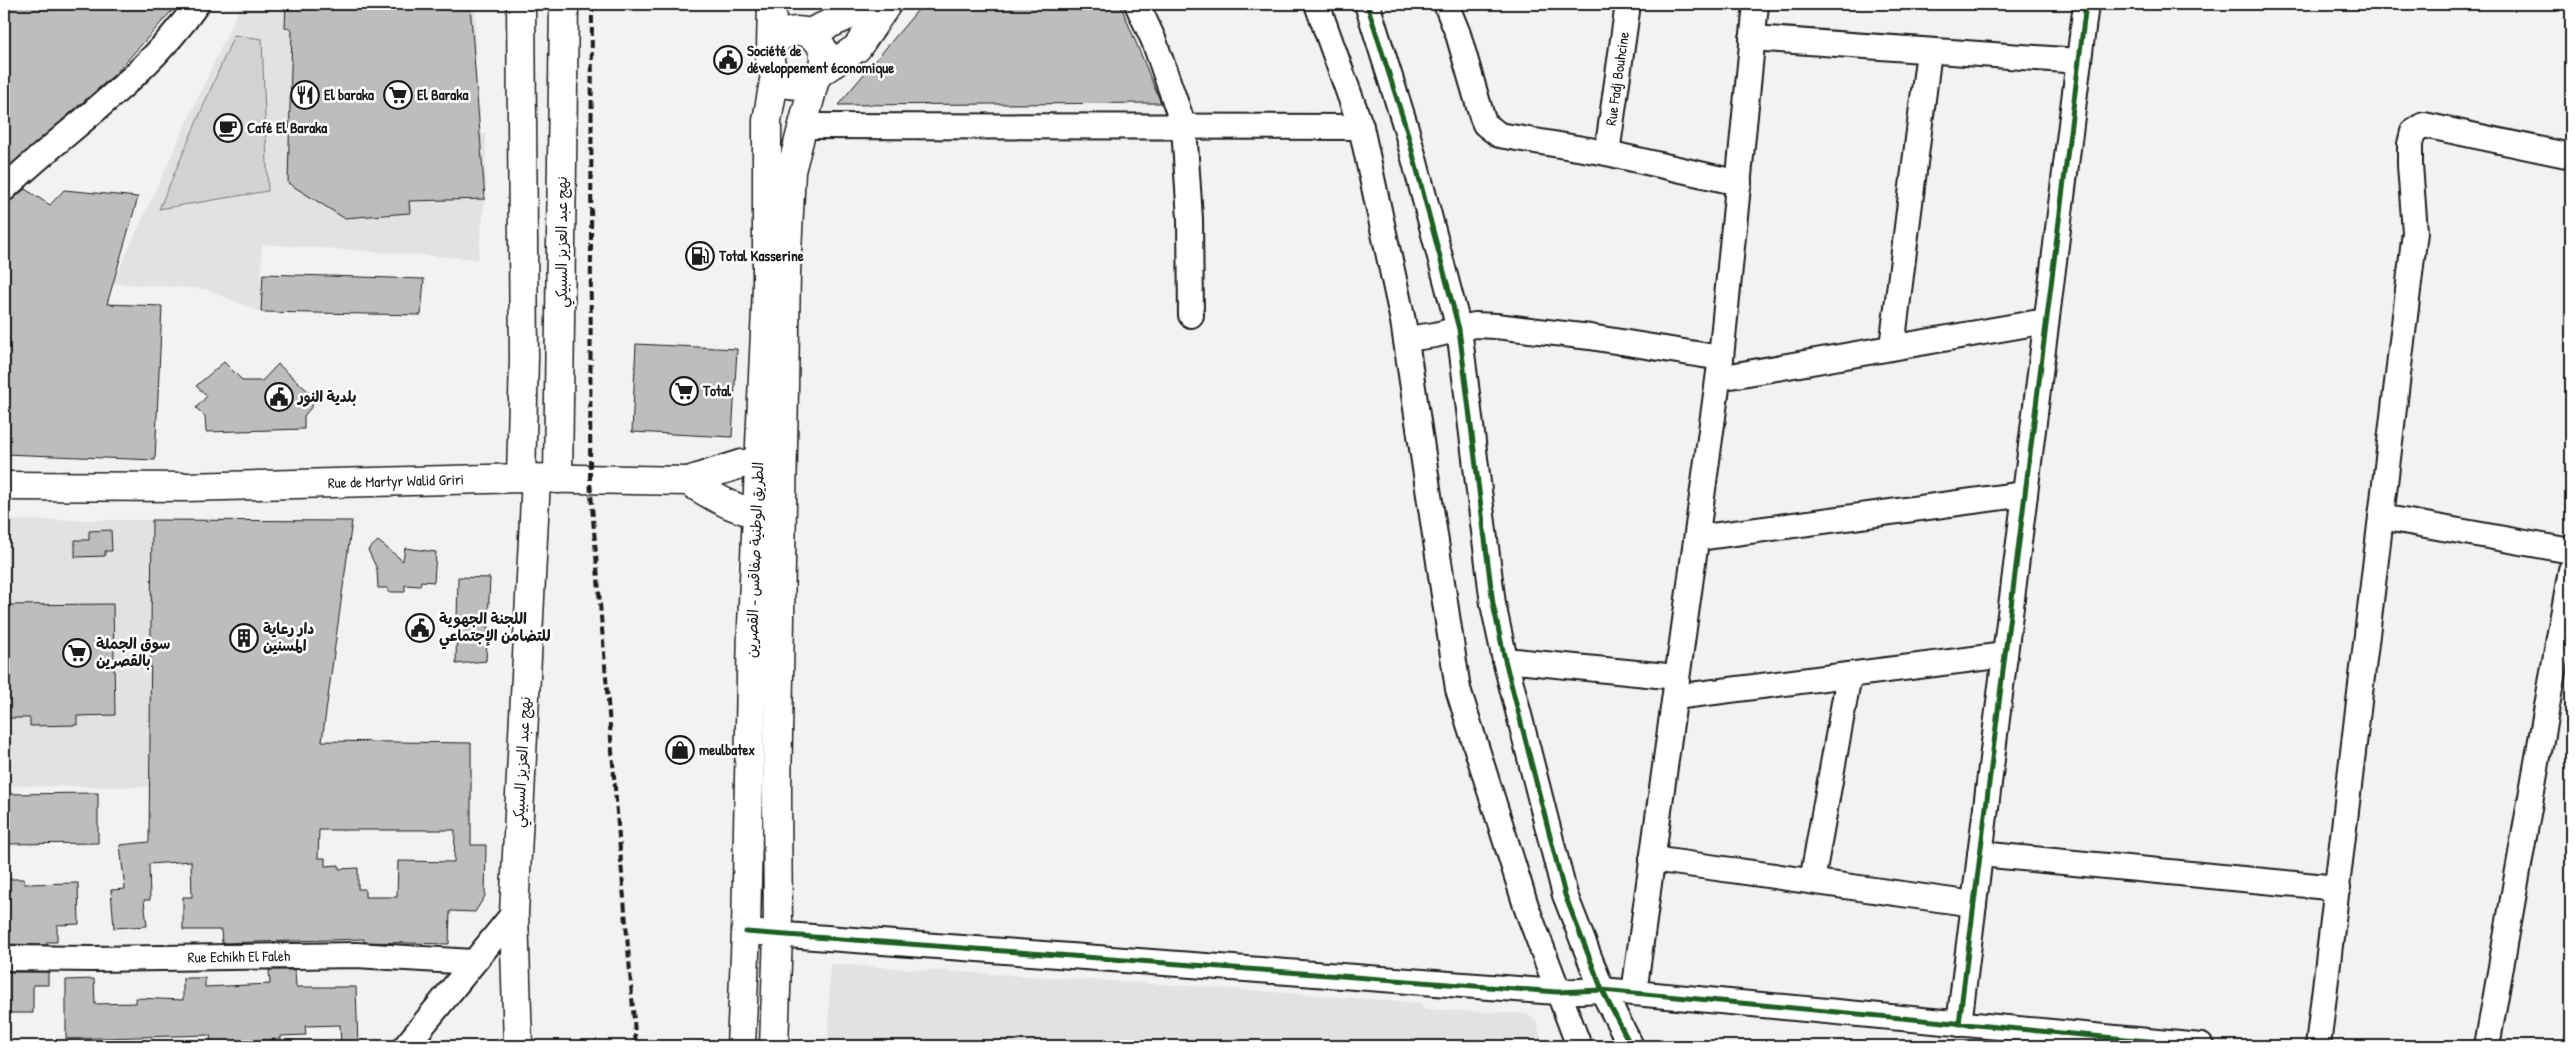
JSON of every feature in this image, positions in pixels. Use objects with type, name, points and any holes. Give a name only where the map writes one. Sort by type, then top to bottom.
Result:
[{"type":"street","points":[[4,189],[30,164],[123,88],[169,40],[197,4]]},
{"type":"street","name":"نهج عبد العزيز السبيكي","points":[[521,4],[524,358],[538,479]]},
{"type":"street","name":"نهج عبد العزيز السبيكي","points":[[518,1046],[514,913],[564,4]]},
{"type":"street","name":"الطريق الوطنية صفاقس - القصرين","points":[[772,4],[773,62],[767,121],[767,286],[771,462],[770,516],[777,791],[778,935],[774,1046]]},
{"type":"street","points":[[783,4],[790,20],[804,32],[816,38],[824,54],[824,63],[818,75]]},
{"type":"street","points":[[874,4],[804,32],[782,35],[773,62],[790,85],[808,84],[857,48],[887,4]]},
{"type":"street","points":[[1137,4],[1154,41],[1184,127],[1190,219],[1191,315]]},
{"type":"street","points":[[1317,4],[1361,127],[1406,339],[1458,689],[1527,909],[1579,1046]]},
{"type":"street","points":[[1367,4],[1406,128],[1459,329],[1493,604],[1505,660],[1565,895],[1602,990],[1631,1046]]},
{"type":"street","points":[[1446,4],[1458,34],[1485,124],[1499,135],[1607,154],[1739,183]]},
{"type":"street","name":"Rue Fadj Bouhcine","points":[[1607,154],[1628,4]]},
{"type":"street","points":[[1634,993],[1720,368],[1756,4]]},
{"type":"street","points":[[1959,1024],[2086,4]]},
{"type":"street","points":[[1752,38],[1929,52],[2078,61]]},
{"type":"street","points":[[1892,347],[1929,52]]},
{"type":"street","name":"الطريق الوطنية صفاقس - القصرين","points":[[771,462],[786,272],[791,171],[802,126],[818,75]]},
{"type":"street","points":[[2318,1046],[2415,232],[2410,165],[2410,144],[2413,132],[2424,125],[2571,156]]},
{"type":"street","points":[[802,126],[1361,127]]},
{"type":"street","points":[[1406,339],[1435,335],[1475,325],[1496,326],[1590,337],[1720,368],[1892,347],[2046,320]]},
{"type":"street","points":[[688,481],[719,469],[771,462]]},
{"type":"street","name":"Rue de Martyr Walid Griri","points":[[4,486],[186,487],[538,479],[688,481],[719,499],[770,516]]},
{"type":"street","points":[[1696,538],[2025,494]]},
{"type":"street","name":"الطريق الوطنية صفاقس - القصرين","points":[[741,1046],[746,932],[748,752],[770,516]]},
{"type":"street","points":[[2381,517],[2571,551]]},
{"type":"street","points":[[2487,1046],[2563,664],[2571,570]]},
{"type":"street","points":[[1505,660],[1676,687],[1849,675],[2005,655]]},
{"type":"street","points":[[1812,881],[1849,675]]},
{"type":"street","points":[[1980,854],[2338,888]]},
{"type":"street","points":[[1652,859],[1974,904]]},
{"type":"street","points":[[406,1046],[514,913]]},
{"type":"street","points":[[746,932],[1557,992],[1602,990],[1959,1024],[2095,1041],[2201,1046]]},
{"type":"street","name":"Rue Echikh El Faleh","points":[[4,958],[92,959],[356,955],[473,962]]},
{"type":"shaded area","points":[[241,4],[476,4],[475,134],[486,134],[485,199],[478,259],[262,244],[261,312],[205,289],[113,283]]},
{"type":"shaded area","points":[[234,35],[262,39],[268,191],[159,209]]},
{"type":"shaded area","name":"سوق الجملة بالقصرين","points":[[4,520],[152,520],[150,787],[4,786]]},
{"type":"shaded area","points":[[830,964],[1205,987],[1421,1003],[1424,1009],[1528,1014],[1537,1022],[1543,1046],[828,1046]]},
{"type":"building","points":[[4,4],[178,4],[115,74],[4,171]]},
{"type":"building","name":"El Baraka","points":[[286,4],[470,4],[485,199],[409,201],[410,213],[344,218],[288,183],[292,30],[285,27]]},
{"type":"building","points":[[923,4],[1120,4],[1161,103],[838,105]]},
{"type":"building","points":[[25,189],[50,205],[64,190],[138,197],[107,304],[162,306],[155,460],[4,454],[4,202],[13,199]]},
{"type":"building","points":[[263,274],[424,279],[421,315],[261,312]]},
{"type":"building","points":[[636,344],[737,349],[732,437],[632,432]]},
{"type":"building","points":[[224,362],[243,381],[262,381],[278,364],[309,392],[304,398],[313,405],[304,416],[304,429],[206,432],[205,416],[196,408],[207,396],[196,386]]},
{"type":"building","points":[[152,520],[352,521],[322,741],[471,743],[471,845],[486,845],[485,896],[475,912],[450,911],[449,944],[364,942],[364,939],[222,943],[221,930],[183,930],[183,897],[192,897],[191,861],[149,864],[150,900],[144,900],[147,926],[114,928],[111,890],[125,889],[120,845],[149,842]],"holes":[[[319,830],[455,830],[454,862],[398,861],[397,897],[365,897],[365,889],[358,889],[358,868],[339,869],[339,865],[325,866],[325,858],[318,858]]]},
{"type":"building","points":[[111,530],[112,551],[105,551],[105,556],[75,557],[75,540],[89,540],[89,531]]},
{"type":"building","points":[[378,541],[403,561],[405,548],[436,552],[434,582],[421,581],[420,586],[405,585],[405,592],[388,592],[388,588],[378,588],[377,569],[368,550]]},
{"type":"building","points":[[458,577],[490,578],[486,661],[456,664]]},
{"type":"building","points":[[113,604],[115,715],[77,716],[77,725],[30,726],[30,718],[4,718],[4,605]]},
{"type":"building","points":[[98,793],[98,843],[4,844],[4,794]]},
{"type":"building","points":[[4,879],[24,879],[24,884],[78,883],[79,924],[57,925],[57,942],[47,942],[47,945],[4,944]]},
{"type":"building","points":[[269,970],[295,970],[296,987],[356,987],[358,1046],[341,1046],[340,1025],[305,1026],[306,1035],[281,1036],[281,1039],[245,1041],[245,1046],[211,1046],[210,1035],[66,1039],[66,980],[94,979],[95,1004],[136,1003],[136,998],[183,1000],[183,978],[205,978],[205,987],[270,984]]},
{"type":"building","points":[[4,972],[48,972],[48,985],[33,985],[33,1013],[4,1013]]},
{"type":"railway","points":[[592,4],[590,481],[636,1046]]},
{"type":"cycle path","points":[[1367,4],[1406,128],[1459,329],[1493,604],[1505,660],[1565,895],[1602,990],[1631,1046]]},
{"type":"cycle path","points":[[1959,1024],[2086,4]]},
{"type":"cycle path","points":[[746,932],[1557,992],[1602,990],[2201,1046]]},
{"type":"place","name":"Société de développement économique","points":[[728,60]]},
{"type":"place","name":"El baraka","points":[[305,95]]},
{"type":"place","name":"El Baraka","points":[[398,95]]},
{"type":"place","name":"Café El Baraka","points":[[228,128]]},
{"type":"place","name":"Total Kasserine","points":[[700,256]]},
{"type":"place","name":"Total","points":[[684,391]]},
{"type":"place","name":"بلدية النور","points":[[279,397]]},
{"type":"place","name":"اللجنة الجهوية للتضامن الإجتماعي","points":[[420,628]]},
{"type":"place","name":"دار رعاية المسنين","points":[[244,638]]},
{"type":"place","name":"سوق الجملة بالقصرين","points":[[77,653]]},
{"type":"place","name":"meulbatex","points":[[680,750]]}]
